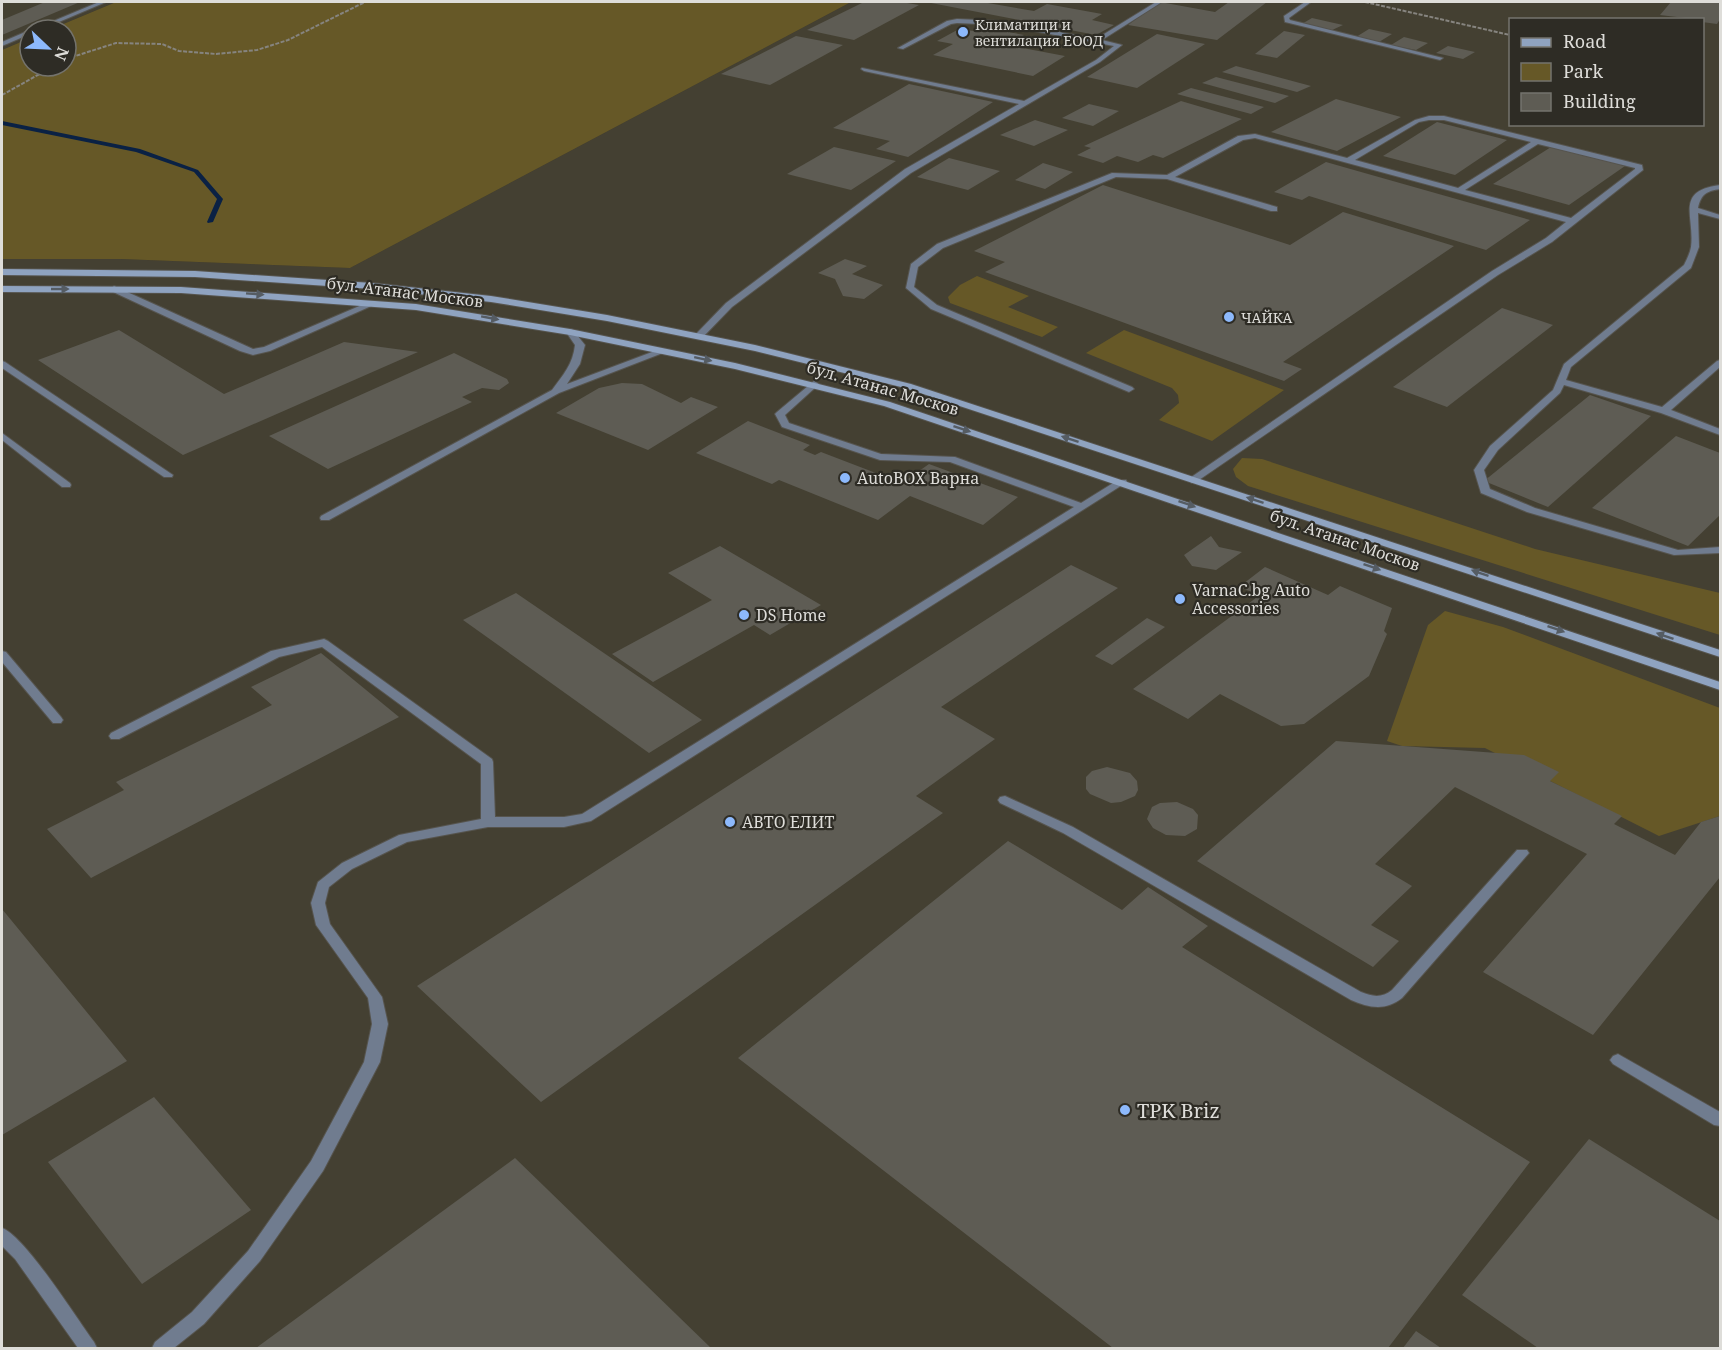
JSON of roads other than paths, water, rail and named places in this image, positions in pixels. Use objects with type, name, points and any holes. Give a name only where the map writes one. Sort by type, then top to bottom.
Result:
[{"type":"main road","name":"бул. Атанас Москов","points":[[2,272],[195,274],[372,286],[490,299],[699,336],[908,386],[1720,654]]},
{"type":"main road","name":"бул. Атанас Москов","points":[[2,289],[114,289],[245,293],[374,303],[477,316],[570,332],[814,384],[898,408],[1159,494],[1720,686]]},
{"type":"main road","points":[[1159,494],[1146,478],[1158,474],[1192,480]]},
{"type":"lane","points":[[65,18],[103,2]]},
{"type":"lane","points":[[1098,40],[1159,2]]},
{"type":"lane","points":[[1308,2],[1286,17],[1287,21],[1440,58]]},
{"type":"lane","points":[[699,336],[729,305],[908,171],[1119,45],[1002,23],[952,21],[901,48]]},
{"type":"lane","points":[[2,44],[18,37]]},
{"type":"lane","points":[[864,69],[1025,103]]},
{"type":"lane","points":[[1192,480],[1495,273],[1549,240],[1640,170],[1639,167],[1444,118],[1417,121],[1350,160]]},
{"type":"lane","points":[[1168,177],[1240,138],[1255,136],[1572,221]]},
{"type":"lane","points":[[1460,190],[1536,142]]},
{"type":"lane","points":[[1129,389],[934,307],[910,288],[914,266],[940,246],[1115,175],[1168,177],[1274,209]]},
{"type":"lane","points":[[1720,187],[1712,187],[1699,194],[1692,209],[1695,249],[1688,266],[1567,366],[1557,391],[1494,448],[1479,470],[1485,490],[1531,510],[1678,553],[1720,550]]},
{"type":"lane","points":[[1692,209],[1720,217]]},
{"type":"lane","points":[[114,289],[253,352],[267,349],[374,303]]},
{"type":"lane","points":[[556,391],[573,371],[579,357],[580,345],[570,332]]},
{"type":"lane","points":[[326,518],[556,391],[663,351]]},
{"type":"lane","points":[[1664,411],[1720,363]]},
{"type":"lane","points":[[2,364],[168,476]]},
{"type":"lane","points":[[1561,381],[1664,411],[1720,432]]},
{"type":"lane","points":[[814,384],[780,414],[784,425],[880,457],[951,459],[1083,507]]},
{"type":"lane","points":[[2,436],[66,485]]},
{"type":"lane","points":[[161,1348],[198,1318],[255,1256],[317,1166],[372,1062],[380,1024],[375,997],[323,925],[318,903],[323,885],[347,866],[404,838],[488,822],[564,822],[586,818],[1122,482]]},
{"type":"lane","points":[[115,736],[275,654],[324,643],[487,762],[488,822]]},
{"type":"lane","points":[[2,655],[57,720]]},
{"type":"lane","points":[[1005,800],[1068,830],[1356,996],[1374,1002],[1384,1002],[1397,994],[1522,853]]},
{"type":"lane","points":[[1618,1060],[1720,1120]]},
{"type":"lane","points":[[2,1235],[21,1254],[88,1348]]},
{"type":"waterway","points":[[2,123],[138,150],[196,171],[220,199],[210,222]]},
{"type":"place","name":"Климатици и вентилация ЕООД","points":[[963,32]]},
{"type":"place","name":"ЧАЙКА","points":[[1229,317]]},
{"type":"place","name":"AutoBOX Варна","points":[[845,478]]},
{"type":"place","name":"VarnaC.bg Auto Accessories","points":[[1180,599]]},
{"type":"place","name":"DS Home","points":[[744,615]]},
{"type":"place","name":"АВТО ЕЛИТ","points":[[730,822]]},
{"type":"place","name":"TPK Briz","points":[[1125,1110]]}]
